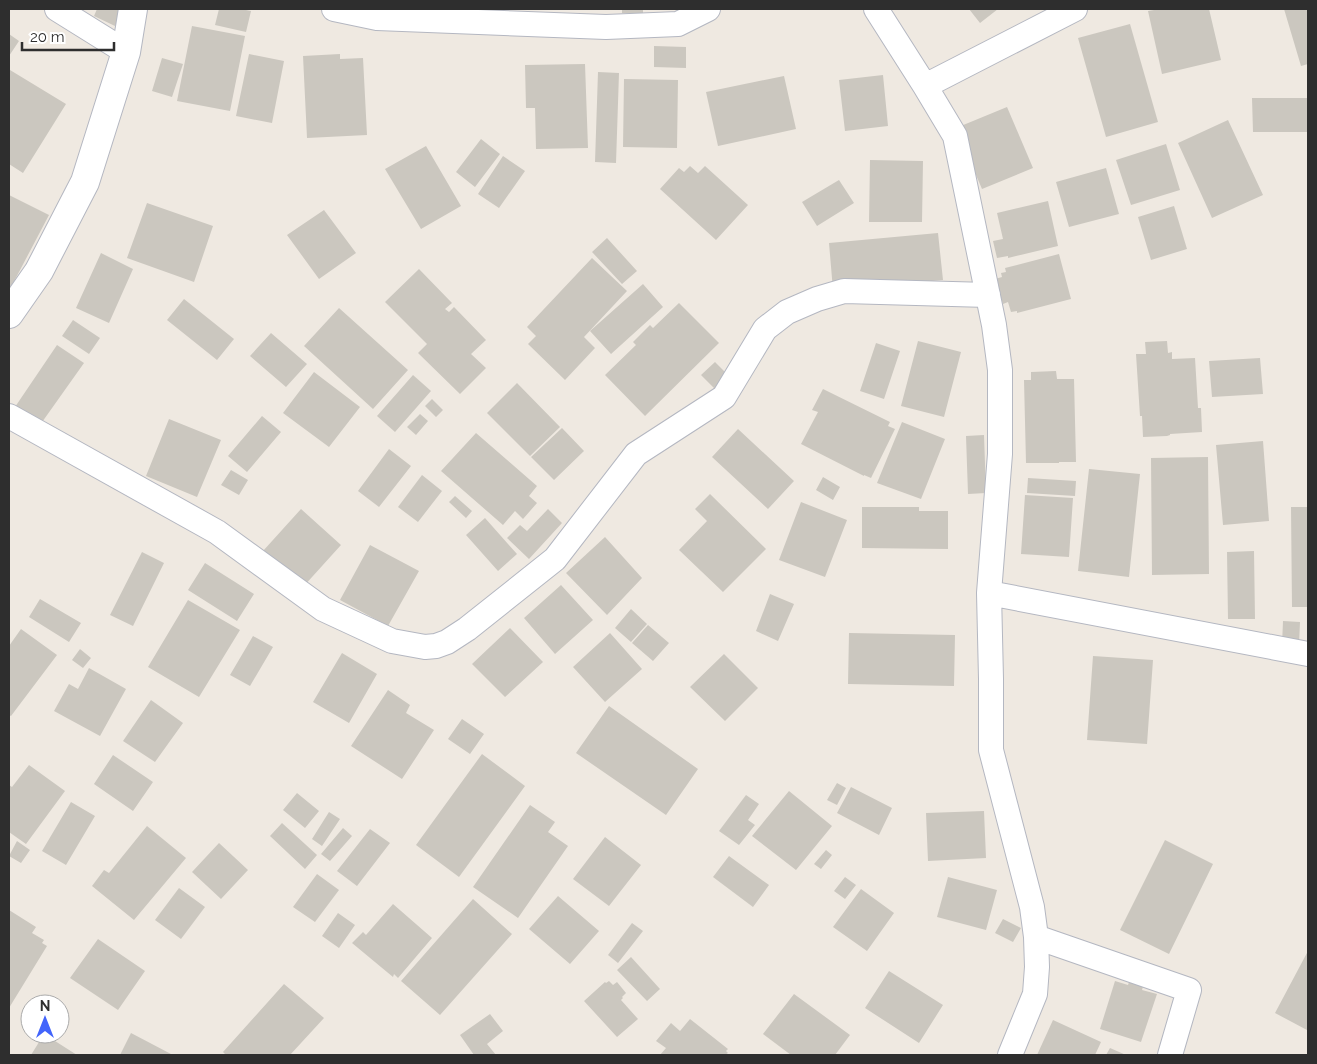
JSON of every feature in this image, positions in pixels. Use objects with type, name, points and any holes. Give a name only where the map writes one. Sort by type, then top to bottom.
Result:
[{"type":"street","points":[[58,9],[126,52]]},
{"type":"street","points":[[9,314],[39,271],[85,182],[126,52],[133,9]]},
{"type":"street","points":[[334,9],[377,18],[606,27],[678,24],[708,9]]},
{"type":"street","points":[[876,9],[955,136],[994,325],[1000,370],[1000,454],[989,593],[991,750],[1032,907],[1037,967],[1034,994],[1010,1055]]},
{"type":"street","points":[[925,86],[1075,9]]},
{"type":"street","points":[[9,416],[217,532],[322,609],[392,641],[425,647],[436,646],[467,629],[555,559],[636,454],[724,397],[765,329],[786,312],[817,299],[844,291],[988,294]]},
{"type":"street","points":[[989,593],[1308,654]]},
{"type":"street","points":[[1036,937],[1188,990],[1170,1055]]},
{"type":"building","points":[[97,9],[117,9],[122,11],[115,26],[94,16]]},
{"type":"building","points":[[219,9],[251,11],[246,32],[215,25]]},
{"type":"building","points":[[622,9],[643,9],[643,13],[622,13]]},
{"type":"building","points":[[969,9],[998,9],[980,23]]},
{"type":"building","points":[[1160,9],[1209,9],[1221,60],[1162,74],[1148,11]]},
{"type":"building","points":[[1284,9],[1308,9],[1308,64],[1301,66]]},
{"type":"building","points":[[1130,24],[1158,122],[1106,137],[1078,38]]},
{"type":"building","points":[[192,26],[245,36],[230,111],[177,101]]},
{"type":"building","points":[[9,34],[19,41],[9,56]]},
{"type":"building","points":[[654,46],[686,47],[686,68],[654,67]]},
{"type":"building","points":[[249,54],[284,61],[272,123],[236,116]]},
{"type":"building","points":[[340,54],[340,59],[363,58],[367,135],[307,138],[303,56]]},
{"type":"building","points":[[162,58],[183,64],[172,97],[152,91]]},
{"type":"building","points":[[585,64],[588,148],[536,149],[535,108],[526,108],[525,65]]},
{"type":"building","points":[[10,70],[66,104],[23,173],[9,164]]},
{"type":"building","points":[[598,72],[619,73],[616,163],[595,162]]},
{"type":"building","points":[[883,75],[888,126],[845,131],[839,80]]},
{"type":"building","points":[[784,76],[796,129],[718,146],[706,92]]},
{"type":"building","points":[[624,79],[678,80],[677,148],[623,147]]},
{"type":"building","points":[[1252,98],[1308,98],[1308,132],[1253,132]]},
{"type":"building","points":[[1007,107],[1033,168],[982,189],[956,128]]},
{"type":"building","points":[[1228,120],[1263,195],[1212,218],[1178,143]]},
{"type":"building","points":[[481,139],[500,154],[475,187],[456,172]]},
{"type":"building","points":[[1166,144],[1180,190],[1131,205],[1116,160]]},
{"type":"building","points":[[426,146],[461,206],[421,229],[385,169]]},
{"type":"building","points":[[503,156],[525,171],[499,208],[478,194]]},
{"type":"building","points":[[870,160],[923,161],[922,222],[869,222]]},
{"type":"building","points":[[690,166],[698,173],[705,166],[748,205],[716,240],[660,189],[679,168],[684,172]]},
{"type":"building","points":[[1106,168],[1119,214],[1069,227],[1056,182]]},
{"type":"building","points":[[839,180],[854,203],[817,226],[802,202]]},
{"type":"building","points":[[9,195],[49,215],[9,291]]},
{"type":"building","points":[[1048,201],[1058,246],[1008,258],[1008,256],[997,258],[993,241],[1003,239],[997,213]]},
{"type":"building","points":[[147,203],[213,226],[194,282],[127,258]]},
{"type":"building","points":[[1174,206],[1187,249],[1151,260],[1138,217]]},
{"type":"building","points":[[324,210],[356,253],[319,279],[287,235]]},
{"type":"building","points":[[938,233],[943,280],[833,290],[829,243]]},
{"type":"building","points":[[607,238],[637,271],[622,284],[592,252]]},
{"type":"building","points":[[101,253],[133,269],[109,323],[76,308]]},
{"type":"building","points":[[1059,254],[1071,299],[1017,313],[1017,311],[1011,312],[1008,302],[1003,304],[995,279],[1002,277],[1001,273],[1006,272],[1005,268]]},
{"type":"building","points":[[592,258],[627,291],[584,337],[595,348],[565,380],[528,344],[536,336],[527,327]]},
{"type":"building","points":[[419,269],[452,303],[445,309],[449,312],[454,307],[486,340],[471,354],[486,368],[460,394],[418,353],[427,344],[385,302]]},
{"type":"building","points":[[643,284],[663,307],[611,354],[590,331]]},
{"type":"building","points":[[184,299],[234,339],[217,360],[167,320]]},
{"type":"building","points":[[679,303],[719,343],[645,416],[605,375],[636,345],[633,342],[650,325],[653,328]]},
{"type":"building","points":[[339,308],[408,370],[373,409],[304,346]]},
{"type":"building","points":[[73,320],[100,338],[89,354],[62,336]]},
{"type":"building","points":[[271,333],[307,364],[286,387],[250,356]]},
{"type":"building","points":[[918,341],[961,352],[944,417],[901,406]]},
{"type":"building","points":[[1167,341],[1168,353],[1172,352],[1172,359],[1195,358],[1198,408],[1201,408],[1202,432],[1143,437],[1136,354],[1146,354],[1145,342]]},
{"type":"building","points":[[876,343],[900,351],[884,399],[860,391]]},
{"type":"building","points":[[57,345],[84,363],[40,425],[15,407]]},
{"type":"building","points":[[1260,358],[1263,394],[1212,397],[1209,361]]},
{"type":"building","points":[[715,362],[730,377],[716,390],[701,375]]},
{"type":"building","points":[[1056,371],[1057,379],[1074,379],[1076,462],[1026,463],[1024,380],[1031,380],[1031,372]]},
{"type":"building","points":[[314,372],[360,407],[329,447],[283,413]]},
{"type":"building","points":[[413,375],[431,391],[395,432],[377,416]]},
{"type":"building","points":[[517,383],[560,427],[530,456],[487,413]]},
{"type":"building","points":[[823,389],[890,422],[888,426],[895,429],[871,478],[801,444],[818,412],[812,410]]},
{"type":"building","points":[[432,399],[443,410],[436,417],[425,406]]},
{"type":"building","points":[[420,414],[428,421],[416,435],[407,427]]},
{"type":"building","points":[[262,416],[281,432],[247,472],[228,456]]},
{"type":"building","points":[[169,419],[221,440],[197,497],[146,476]]},
{"type":"building","points":[[902,422],[945,439],[921,499],[877,483]]},
{"type":"building","points":[[562,428],[584,451],[554,480],[531,457]]},
{"type":"building","points":[[738,429],[794,481],[768,509],[712,457]]},
{"type":"building","points":[[476,433],[537,486],[529,496],[537,503],[523,519],[515,511],[503,525],[441,471]]},
{"type":"building","points":[[984,435],[986,493],[968,494],[966,436]]},
{"type":"building","points":[[1263,441],[1269,521],[1223,525],[1216,445]]},
{"type":"building","points":[[389,449],[411,466],[379,507],[358,491]]},
{"type":"building","points":[[1208,457],[1209,574],[1152,575],[1151,458]]},
{"type":"building","points":[[1089,469],[1140,474],[1129,577],[1078,571]]},
{"type":"building","points":[[231,470],[248,480],[239,495],[221,485]]},
{"type":"building","points":[[422,475],[442,491],[418,522],[398,507]]},
{"type":"building","points":[[823,477],[840,487],[833,500],[816,490]]},
{"type":"building","points":[[1028,478],[1076,481],[1075,496],[1027,493]]},
{"type":"building","points":[[710,494],[766,549],[723,592],[679,550],[707,521],[695,509]]},
{"type":"building","points":[[1025,495],[1073,498],[1069,557],[1021,554]]},
{"type":"building","points":[[455,496],[472,511],[466,518],[449,502]]},
{"type":"building","points":[[801,502],[847,520],[825,577],[779,560]]},
{"type":"building","points":[[862,507],[919,507],[919,511],[948,511],[948,549],[862,548]]},
{"type":"building","points":[[1291,507],[1308,507],[1308,607],[1292,607]]},
{"type":"building","points":[[301,509],[341,545],[303,587],[263,551]]},
{"type":"building","points":[[548,509],[562,523],[529,559],[507,538],[520,525],[527,531]]},
{"type":"building","points":[[485,518],[517,554],[498,571],[466,535]]},
{"type":"building","points":[[605,537],[642,578],[607,615],[566,573]]},
{"type":"building","points":[[370,545],[419,571],[388,626],[340,600]]},
{"type":"building","points":[[1254,551],[1255,619],[1228,619],[1227,552]]},
{"type":"building","points":[[142,552],[164,563],[133,626],[110,615]]},
{"type":"building","points":[[205,563],[254,594],[237,621],[188,590]]},
{"type":"building","points":[[561,585],[593,620],[555,654],[524,618]]},
{"type":"building","points":[[770,594],[794,604],[778,641],[756,631]]},
{"type":"building","points":[[40,599],[81,623],[69,642],[29,617]]},
{"type":"building","points":[[188,600],[240,630],[199,697],[148,667]]},
{"type":"building","points":[[631,609],[647,624],[631,642],[615,628]]},
{"type":"building","points":[[1283,621],[1300,622],[1299,645],[1282,645]]},
{"type":"building","points":[[648,625],[669,643],[653,661],[632,643]]},
{"type":"building","points":[[510,628],[543,662],[505,697],[472,664]]},
{"type":"building","points":[[21,629],[57,655],[11,716],[9,715],[9,646]]},
{"type":"building","points":[[610,633],[642,669],[605,702],[573,667]]},
{"type":"building","points":[[849,633],[955,635],[954,686],[848,684]]},
{"type":"building","points":[[253,636],[273,647],[250,686],[230,675]]},
{"type":"building","points":[[80,649],[91,658],[83,668],[72,660]]},
{"type":"building","points":[[342,653],[377,674],[349,723],[313,702]]},
{"type":"building","points":[[724,654],[758,688],[725,721],[690,687]]},
{"type":"building","points":[[1093,656],[1153,660],[1147,744],[1087,740]]},
{"type":"building","points":[[89,668],[126,689],[100,736],[54,711],[69,684],[78,689]]},
{"type":"building","points":[[388,690],[410,705],[406,713],[434,730],[402,779],[351,746]]},
{"type":"building","points":[[151,700],[183,723],[155,762],[123,741]]},
{"type":"building","points":[[609,706],[698,769],[666,815],[576,753]]},
{"type":"building","points":[[462,719],[484,734],[470,754],[448,739]]},
{"type":"building","points":[[482,754],[525,786],[459,877],[416,845]]},
{"type":"building","points":[[113,755],[153,782],[133,811],[94,784]]},
{"type":"building","points":[[29,765],[65,791],[26,844],[9,832],[9,785],[12,787]]},
{"type":"building","points":[[837,783],[846,788],[837,805],[827,800]]},
{"type":"building","points":[[851,787],[892,808],[879,835],[837,813]]},
{"type":"building","points":[[789,791],[832,826],[796,870],[752,836]]},
{"type":"building","points":[[297,793],[319,811],[305,828],[283,810]]},
{"type":"building","points":[[746,795],[759,804],[748,820],[755,825],[739,845],[719,831]]},
{"type":"building","points":[[71,802],[95,816],[66,865],[42,851]]},
{"type":"building","points":[[530,805],[555,822],[548,832],[568,846],[518,918],[473,887]]},
{"type":"building","points":[[984,811],[986,858],[928,861],[926,813]]},
{"type":"building","points":[[329,812],[340,819],[322,846],[312,839]]},
{"type":"building","points":[[282,823],[317,855],[305,869],[270,836]]},
{"type":"building","points":[[147,826],[186,858],[134,920],[92,886],[104,870],[109,873]]},
{"type":"building","points":[[343,828],[352,836],[330,861],[321,854]]},
{"type":"building","points":[[370,829],[390,843],[357,886],[337,871]]},
{"type":"building","points":[[605,837],[641,865],[609,906],[573,879]]},
{"type":"building","points":[[1165,840],[1213,864],[1169,954],[1120,930]]},
{"type":"building","points":[[17,841],[30,850],[21,863],[9,856]]},
{"type":"building","points":[[219,843],[248,870],[221,899],[192,872]]},
{"type":"building","points":[[826,850],[832,855],[821,869],[814,864]]},
{"type":"building","points":[[729,856],[769,885],[753,907],[713,877]]},
{"type":"building","points":[[317,874],[339,890],[315,922],[293,907]]},
{"type":"building","points":[[845,877],[856,885],[845,899],[834,891]]},
{"type":"building","points":[[948,877],[997,890],[986,930],[937,917]]},
{"type":"building","points":[[179,888],[205,907],[181,939],[155,920]]},
{"type":"building","points":[[861,889],[894,913],[867,951],[833,927]]},
{"type":"building","points":[[558,896],[599,931],[570,964],[529,929]]},
{"type":"building","points":[[473,899],[512,934],[440,1015],[401,981]]},
{"type":"building","points":[[393,904],[432,938],[398,978],[394,974],[393,977],[352,943],[363,932],[366,935]]},
{"type":"building","points":[[9,910],[36,927],[32,933],[44,940],[42,943],[47,946],[9,1008]]},
{"type":"building","points":[[338,913],[355,925],[339,948],[322,936]]},
{"type":"building","points":[[1003,919],[1021,928],[1013,942],[995,933]]},
{"type":"building","points":[[632,923],[643,931],[618,963],[608,955]]},
{"type":"building","points":[[98,939],[145,971],[118,1010],[70,978]]},
{"type":"building","points":[[1308,951],[1308,1027],[1307,1030],[1275,1013]]},
{"type":"building","points":[[631,957],[660,989],[647,1001],[617,970]]},
{"type":"building","points":[[889,971],[943,1005],[919,1043],[865,1008]]},
{"type":"building","points":[[1130,979],[1144,983],[1142,990],[1157,994],[1141,1042],[1100,1029],[1115,981],[1128,985]]},
{"type":"building","points":[[609,981],[613,985],[617,982],[626,993],[621,1000],[638,1019],[617,1037],[584,1001],[605,982]]},
{"type":"building","points":[[284,984],[324,1018],[290,1055],[226,1055],[223,1052]]},
{"type":"building","points":[[794,994],[850,1035],[835,1055],[791,1055],[763,1034]]},
{"type":"building","points":[[490,1014],[503,1031],[487,1044],[496,1055],[474,1055],[460,1035]]},
{"type":"building","points":[[690,1019],[728,1049],[726,1051],[728,1053],[725,1055],[660,1055],[666,1048],[656,1041],[671,1023],[680,1031]]},
{"type":"building","points":[[1053,1020],[1101,1042],[1095,1055],[1037,1055]]},
{"type":"building","points":[[131,1033],[171,1054],[120,1055]]},
{"type":"building","points":[[38,1044],[60,1044],[77,1055],[31,1055]]},
{"type":"building","points":[[1110,1048],[1126,1055],[1106,1055]]}]
